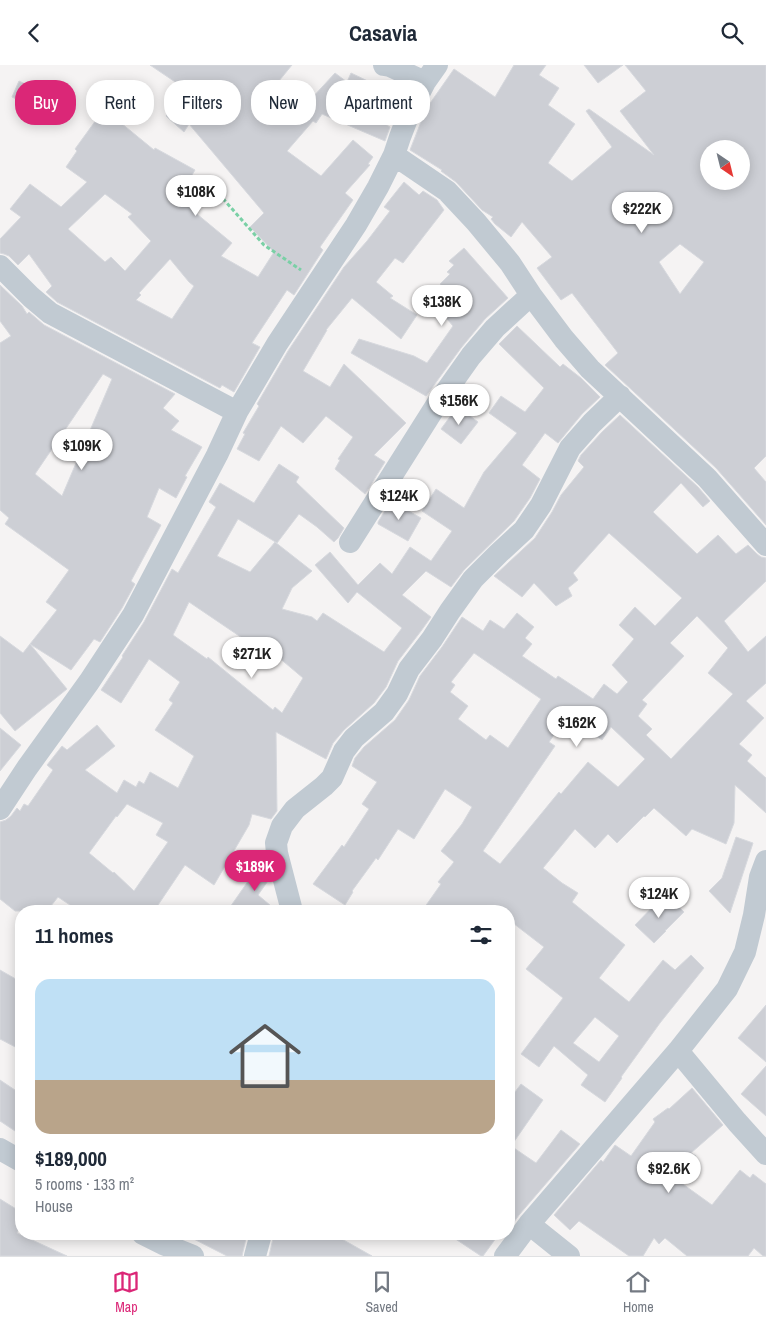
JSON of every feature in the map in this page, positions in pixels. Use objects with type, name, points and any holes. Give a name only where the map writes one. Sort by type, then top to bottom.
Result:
[{"type":"street","points":[[0,809],[89,682],[133,615],[213,464],[237,412],[276,344],[319,282],[378,187],[394,155],[410,111],[431,73],[384,65]]},
{"type":"street","points":[[394,155],[447,191],[510,263],[564,339],[590,369],[708,478],[766,545]]},
{"type":"street","points":[[0,266],[50,313],[237,412]]},
{"type":"street","points":[[350,542],[437,404],[471,356],[495,327],[531,295]]},
{"type":"street","points":[[290,905],[277,853],[276,843],[282,826],[295,809],[332,778],[344,751],[354,738],[384,712],[397,694],[409,669],[473,579],[524,529],[541,505],[570,448],[620,396]]},
{"type":"street","points":[[504,1256],[529,1224],[678,1051],[727,989],[745,952],[754,915],[760,877],[766,861]]},
{"type":"street","points":[[678,1051],[766,1154]]},
{"type":"street","points":[[0,1149],[15,1158]]},
{"type":"street","points":[[529,1224],[569,1256]]},
{"type":"street","points":[[154,1240],[193,1256]]},
{"type":"street","points":[[255,1256],[259,1240]]},
{"type":"path","points":[[210,183],[264,245],[319,282]]},
{"type":"building","points":[[150,65],[292,65],[280,80],[251,80],[251,125],[310,125],[287,151],[321,176],[353,140],[373,157],[368,164],[370,165],[345,193],[353,200],[320,247],[323,250],[294,295],[287,290],[252,343],[260,347],[234,392],[222,385],[220,388],[57,302],[46,292],[52,286],[29,254],[18,265],[9,256],[0,253],[0,239],[21,217],[10,209],[30,184],[61,207],[87,182],[66,167],[77,151],[75,149],[92,125],[124,125],[154,150],[155,148],[195,170],[180,200],[232,243],[221,256],[258,277],[274,252],[250,227],[264,213],[190,125],[241,125],[241,80],[172,80]],"holes":[[[105,194],[132,214],[128,217],[151,241],[125,271],[111,257],[105,262],[68,229]],[[170,259],[194,286],[172,319],[136,300],[141,295],[139,293]]]},
{"type":"building","points":[[514,65],[546,65],[539,75],[559,88],[548,105],[575,124],[548,163],[572,181],[612,147],[586,111],[589,109],[654,155],[620,111],[646,91],[625,65],[766,65],[766,456],[754,468],[766,482],[766,525],[716,468],[605,365],[618,353],[572,293],[561,300],[537,268],[552,257],[522,222],[511,237],[495,224],[491,219],[493,217],[482,210],[456,182],[442,170],[410,150],[420,125],[430,125],[430,103],[454,69],[495,97]],"holes":[[[680,244],[704,262],[680,294],[659,262]]]},
{"type":"building","points":[[584,65],[623,65],[598,83]]},
{"type":"building","points":[[335,73],[344,80],[329,80]]},
{"type":"building","points":[[351,73],[366,80],[348,80]]},
{"type":"building","points":[[326,83],[326,116],[322,114],[316,123],[316,94]]},
{"type":"building","points":[[176,125],[188,125],[184,132]]},
{"type":"building","points":[[348,125],[387,125],[390,127],[385,141]]},
{"type":"building","points":[[404,182],[419,195],[423,191],[437,200],[444,210],[403,263],[395,258],[376,282],[393,296],[390,298],[417,315],[401,339],[352,298],[326,330],[303,371],[330,387],[344,364],[406,423],[374,455],[385,462],[365,494],[335,469],[340,460],[338,459],[353,437],[326,416],[303,443],[281,426],[259,461],[237,449],[245,434],[243,433],[259,406],[257,404],[288,351],[344,267],[390,211],[384,207]]},
{"type":"building","points":[[464,248],[508,298],[485,319],[426,396],[351,353],[359,339],[414,356],[427,363],[453,326],[442,313],[456,297],[440,284],[450,274],[447,272],[454,265],[449,261]]},
{"type":"building","points":[[0,285],[22,306],[27,314],[29,312],[44,325],[175,394],[163,408],[179,421],[171,430],[202,447],[185,476],[187,477],[176,498],[159,488],[147,517],[161,525],[131,581],[135,584],[100,642],[94,639],[71,670],[30,644],[57,610],[46,602],[69,570],[5,524],[9,518],[0,510],[0,343],[11,336],[0,321]],"holes":[[[103,374],[112,379],[62,496],[35,474]]]},
{"type":"building","points":[[517,326],[560,367],[563,364],[581,378],[600,397],[582,414],[558,443],[545,433],[522,465],[540,479],[530,498],[514,521],[464,570],[451,587],[426,571],[402,595],[431,617],[398,661],[386,687],[374,703],[344,730],[333,743],[326,759],[276,732],[277,811],[271,819],[252,814],[249,825],[214,885],[185,865],[158,905],[70,905],[58,897],[52,905],[15,905],[15,911],[0,899],[0,822],[11,816],[17,808],[20,811],[24,804],[28,806],[53,770],[47,765],[62,746],[67,750],[97,725],[115,746],[85,770],[117,793],[124,780],[136,787],[139,781],[144,784],[150,772],[178,788],[194,756],[155,730],[173,703],[169,700],[180,682],[149,659],[121,703],[101,690],[144,622],[172,569],[178,573],[216,507],[209,502],[220,483],[254,503],[279,464],[299,477],[296,482],[344,528],[334,542],[299,514],[277,543],[238,519],[217,556],[250,572],[275,542],[312,571],[292,588],[282,609],[312,617],[317,621],[323,613],[384,652],[402,628],[357,592],[348,603],[315,565],[330,552],[358,585],[380,563],[392,574],[410,547],[431,561],[452,531],[422,511],[436,489],[464,508],[484,472],[517,433],[489,413],[501,396],[525,412],[544,388],[499,344]],"holes":[[[189,602],[254,646],[258,640],[303,678],[282,713],[275,707],[273,710],[208,657],[207,659],[173,635]],[[127,804],[163,823],[156,835],[168,842],[134,891],[114,872],[89,853]]]},
{"type":"building","points":[[455,410],[462,410],[478,422],[461,444],[441,429]]},
{"type":"building","points":[[620,415],[698,487],[710,501],[703,507],[681,483],[653,512],[697,554],[718,535],[736,554],[748,545],[761,557],[766,558],[766,581],[724,621],[748,652],[766,636],[766,683],[746,701],[764,718],[739,744],[752,755],[747,761],[766,778],[766,813],[735,785],[734,823],[726,844],[692,829],[686,836],[654,808],[617,843],[608,834],[595,848],[575,829],[543,868],[578,893],[572,902],[625,945],[599,978],[629,1002],[663,960],[675,970],[691,955],[704,968],[660,1023],[605,1102],[581,1085],[588,1075],[554,1046],[539,1067],[521,1054],[563,998],[526,969],[544,947],[515,925],[515,905],[426,905],[441,884],[438,882],[454,862],[441,851],[462,824],[472,807],[445,789],[414,839],[398,829],[378,860],[376,858],[352,891],[345,905],[313,884],[342,845],[344,847],[369,809],[362,804],[377,782],[352,766],[355,758],[364,747],[395,720],[409,700],[420,676],[462,617],[483,631],[490,620],[504,629],[517,613],[534,627],[525,638],[532,644],[522,656],[556,679],[558,676],[593,699],[604,684],[617,694],[628,682],[612,665],[634,639],[619,625],[635,607],[655,626],[682,598],[609,533],[573,573],[578,580],[568,588],[572,596],[556,606],[534,583],[522,597],[494,576],[535,538],[561,495],[584,467],[578,461],[581,455]],"holes":[[[697,616],[728,648],[708,673],[733,694],[671,759],[646,735],[652,729],[638,716],[647,704],[642,700],[684,656],[670,643]],[[474,653],[541,699],[508,748],[490,735],[486,740],[458,719],[468,706],[450,692],[455,685],[451,682]],[[567,716],[602,740],[611,727],[645,759],[618,787],[588,762],[561,794],[559,792],[500,864],[483,851],[555,746],[549,742]],[[595,1017],[619,1036],[599,1062],[573,1043]]]},
{"type":"building","points":[[391,501],[421,518],[408,541],[378,524]]},
{"type":"building","points":[[0,636],[23,653],[30,644],[67,689],[15,731],[0,713]]},
{"type":"building","points":[[0,728],[21,745],[0,771]]},
{"type":"building","points":[[736,837],[753,843],[730,913],[709,891],[722,878]]},
{"type":"building","points":[[265,857],[270,878],[258,895],[270,905],[231,905]]},
{"type":"building","points":[[665,894],[684,912],[654,943],[635,925]]},
{"type":"building","points":[[0,970],[15,979],[15,1047],[0,1039]]},
{"type":"building","points":[[766,1005],[766,1062],[738,1038]]},
{"type":"building","points":[[766,1066],[766,1116],[741,1094]]},
{"type":"building","points":[[0,1080],[15,1090],[15,1131],[0,1121]]},
{"type":"building","points":[[521,1084],[543,1100],[515,1140],[515,1092]]},
{"type":"building","points":[[692,1088],[723,1125],[691,1153],[696,1156],[680,1182],[712,1205],[740,1170],[750,1178],[753,1174],[766,1184],[766,1256],[763,1256],[754,1248],[748,1256],[687,1256],[665,1238],[659,1244],[654,1238],[643,1256],[629,1256],[579,1221],[570,1230],[554,1215],[601,1160],[603,1162],[615,1145],[631,1156],[655,1122],[653,1119],[669,1109]]},
{"type":"building","points":[[561,1130],[580,1144],[515,1221],[515,1149],[536,1163]]},
{"type":"building","points":[[0,1199],[15,1208],[15,1240],[32,1240],[67,1256],[0,1256]]},
{"type":"building","points":[[196,1240],[246,1240],[242,1256],[227,1256]]},
{"type":"building","points":[[273,1240],[344,1240],[372,1256],[269,1256]]},
{"type":"building","points":[[457,1240],[495,1240],[483,1256]]}]
